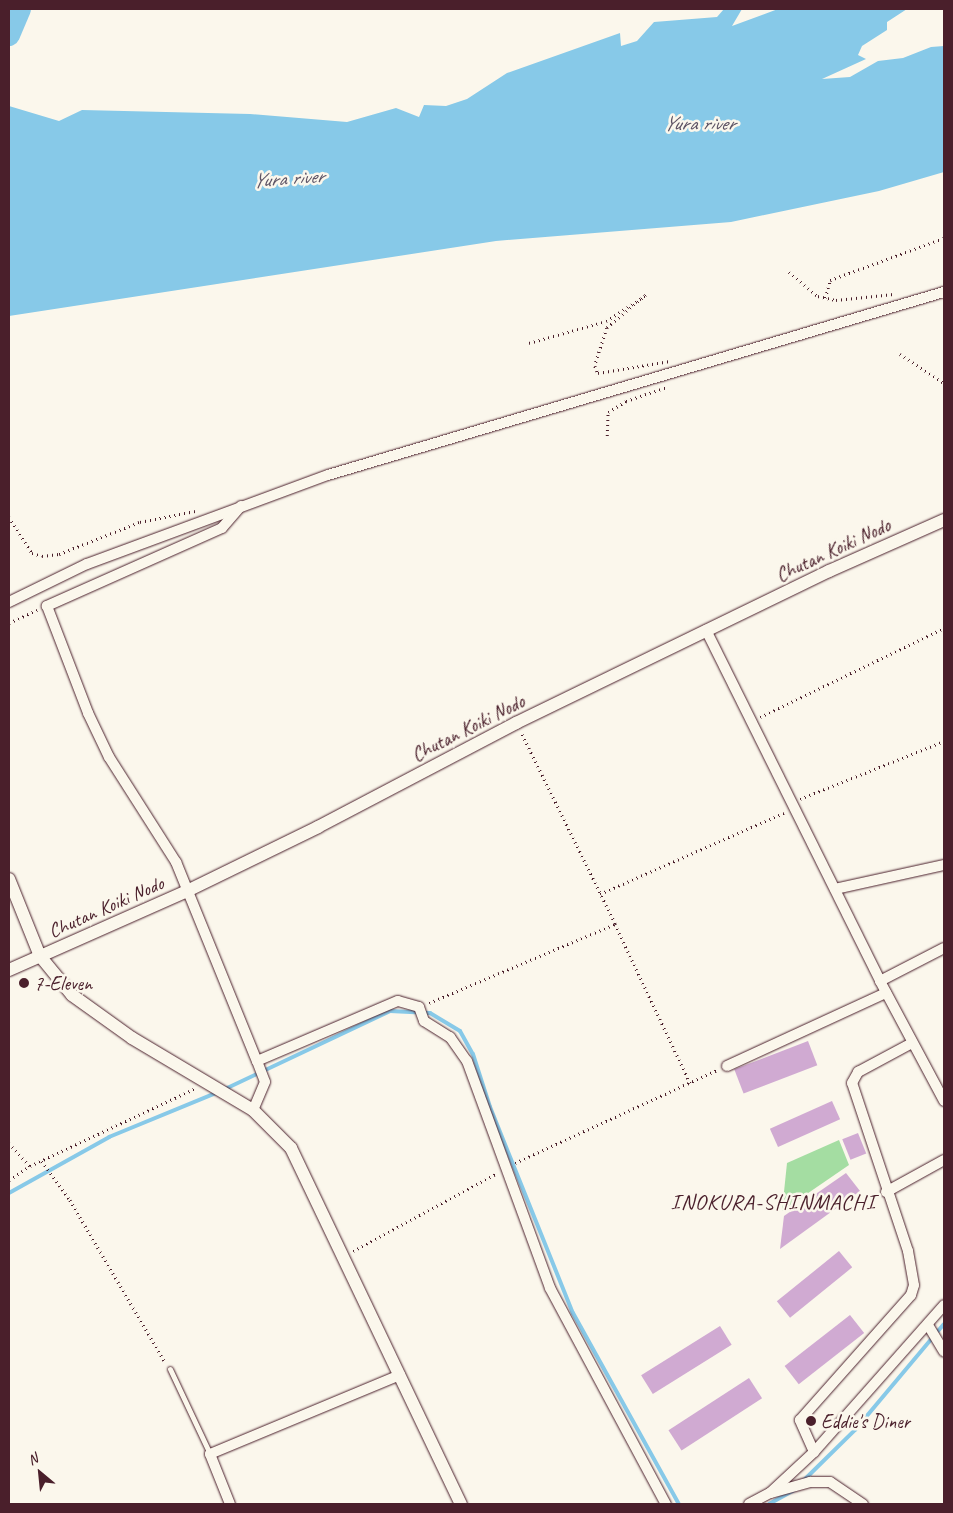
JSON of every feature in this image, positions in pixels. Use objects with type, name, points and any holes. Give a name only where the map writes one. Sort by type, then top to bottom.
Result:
[{"type":"street","points":[[9,602],[88,564],[328,475],[944,292]]},
{"type":"street","points":[[241,506],[222,528],[47,606],[88,713],[109,757],[176,862],[185,892],[265,1082],[253,1110]]},
{"type":"street","name":"Chutan Koiki Nodo","points":[[9,970],[185,892],[318,827],[516,723],[706,630],[944,520]]},
{"type":"street","points":[[706,630],[749,722],[912,1044],[944,1101]]},
{"type":"street","points":[[835,889],[944,865]]},
{"type":"street","points":[[9,879],[40,956],[72,995],[132,1038],[253,1110],[291,1148],[344,1255],[461,1504]]},
{"type":"street","points":[[880,981],[944,948]]},
{"type":"street","points":[[727,1066],[886,993]]},
{"type":"street","points":[[257,1061],[398,1001],[419,1007],[424,1021],[450,1037],[468,1061],[550,1288],[666,1504]]},
{"type":"street","points":[[814,1452],[800,1420],[911,1294],[914,1285],[908,1251],[886,1192],[852,1083],[858,1072],[912,1044]]},
{"type":"street","points":[[886,1192],[944,1160]]},
{"type":"street","points":[[770,1493],[814,1452],[944,1305]]},
{"type":"street","points":[[928,1325],[944,1352]]},
{"type":"street","points":[[230,1504],[210,1454],[400,1376]]},
{"type":"street","points":[[749,1504],[770,1493],[810,1482],[830,1482],[862,1504]]},
{"type":"lane","points":[[170,1369],[210,1454]]},
{"type":"path","points":[[825,298],[830,280],[944,238]]},
{"type":"path","points":[[789,272],[825,298],[863,299],[899,294]]},
{"type":"path","points":[[529,343],[606,321],[646,295],[607,328],[595,366],[598,373],[680,362]]},
{"type":"path","points":[[900,354],[944,384]]},
{"type":"path","points":[[607,436],[608,412],[626,401],[671,386]]},
{"type":"path","points":[[9,517],[32,553],[42,556],[59,554],[140,522],[205,509]]},
{"type":"path","points":[[9,623],[47,606]]},
{"type":"path","points":[[749,722],[944,628]]},
{"type":"path","points":[[516,723],[615,924],[690,1083]]},
{"type":"path","points":[[600,894],[793,806],[944,741]]},
{"type":"path","points":[[419,1007],[615,924]]},
{"type":"path","points":[[344,1255],[506,1169],[727,1066]]},
{"type":"path","points":[[9,1180],[30,1166],[207,1083]]},
{"type":"path","points":[[9,1143],[30,1166]]},
{"type":"path","points":[[42,1161],[70,1200],[170,1369]]},
{"type":"green space","points":[[839,1140],[849,1165],[782,1211],[787,1163]]},
{"type":"water","name":"Yura river","points":[[724,9],[742,9],[732,26],[778,9],[907,9],[887,22],[887,30],[862,46],[858,55],[866,59],[822,79],[850,77],[878,61],[903,58],[931,47],[944,46],[944,172],[879,191],[731,222],[496,241],[9,316],[9,106],[59,121],[82,110],[250,114],[347,122],[396,108],[419,117],[424,105],[446,106],[467,99],[507,73],[620,33],[621,46],[637,41],[654,22],[717,17]]},
{"type":"building","points":[[808,1041],[817,1065],[744,1094],[734,1069]]},
{"type":"building","points":[[832,1101],[840,1119],[778,1147],[770,1129]]},
{"type":"building","points":[[858,1133],[866,1153],[850,1160],[842,1139]]},
{"type":"building","points":[[846,1173],[860,1191],[780,1249],[784,1216]]},
{"type":"building","points":[[839,1251],[852,1267],[790,1318],[777,1301]]},
{"type":"building","points":[[850,1315],[864,1333],[799,1384],[785,1366]]},
{"type":"building","points":[[720,1326],[732,1345],[653,1394],[641,1375]]},
{"type":"building","points":[[749,1378],[762,1398],[682,1450],[668,1430]]},
{"type":"waterway","points":[[9,35],[20,9]]},
{"type":"waterway","points":[[223,1090],[390,1011],[430,1013],[460,1031],[473,1054],[490,1107],[573,1313],[679,1504]]},
{"type":"waterway","points":[[9,1193],[109,1137],[216,1093]]},
{"type":"waterway","points":[[802,1482],[855,1430],[944,1324]]},
{"type":"waterway","points":[[769,1504],[794,1490]]},
{"type":"place","name":"7-Eleven","points":[[24,983]]},
{"type":"place","name":"Eddie's Diner","points":[[811,1421]]},
{"type":"district","name":"INOKURA-SHINMACHI","points":[[773,1203]]}]
